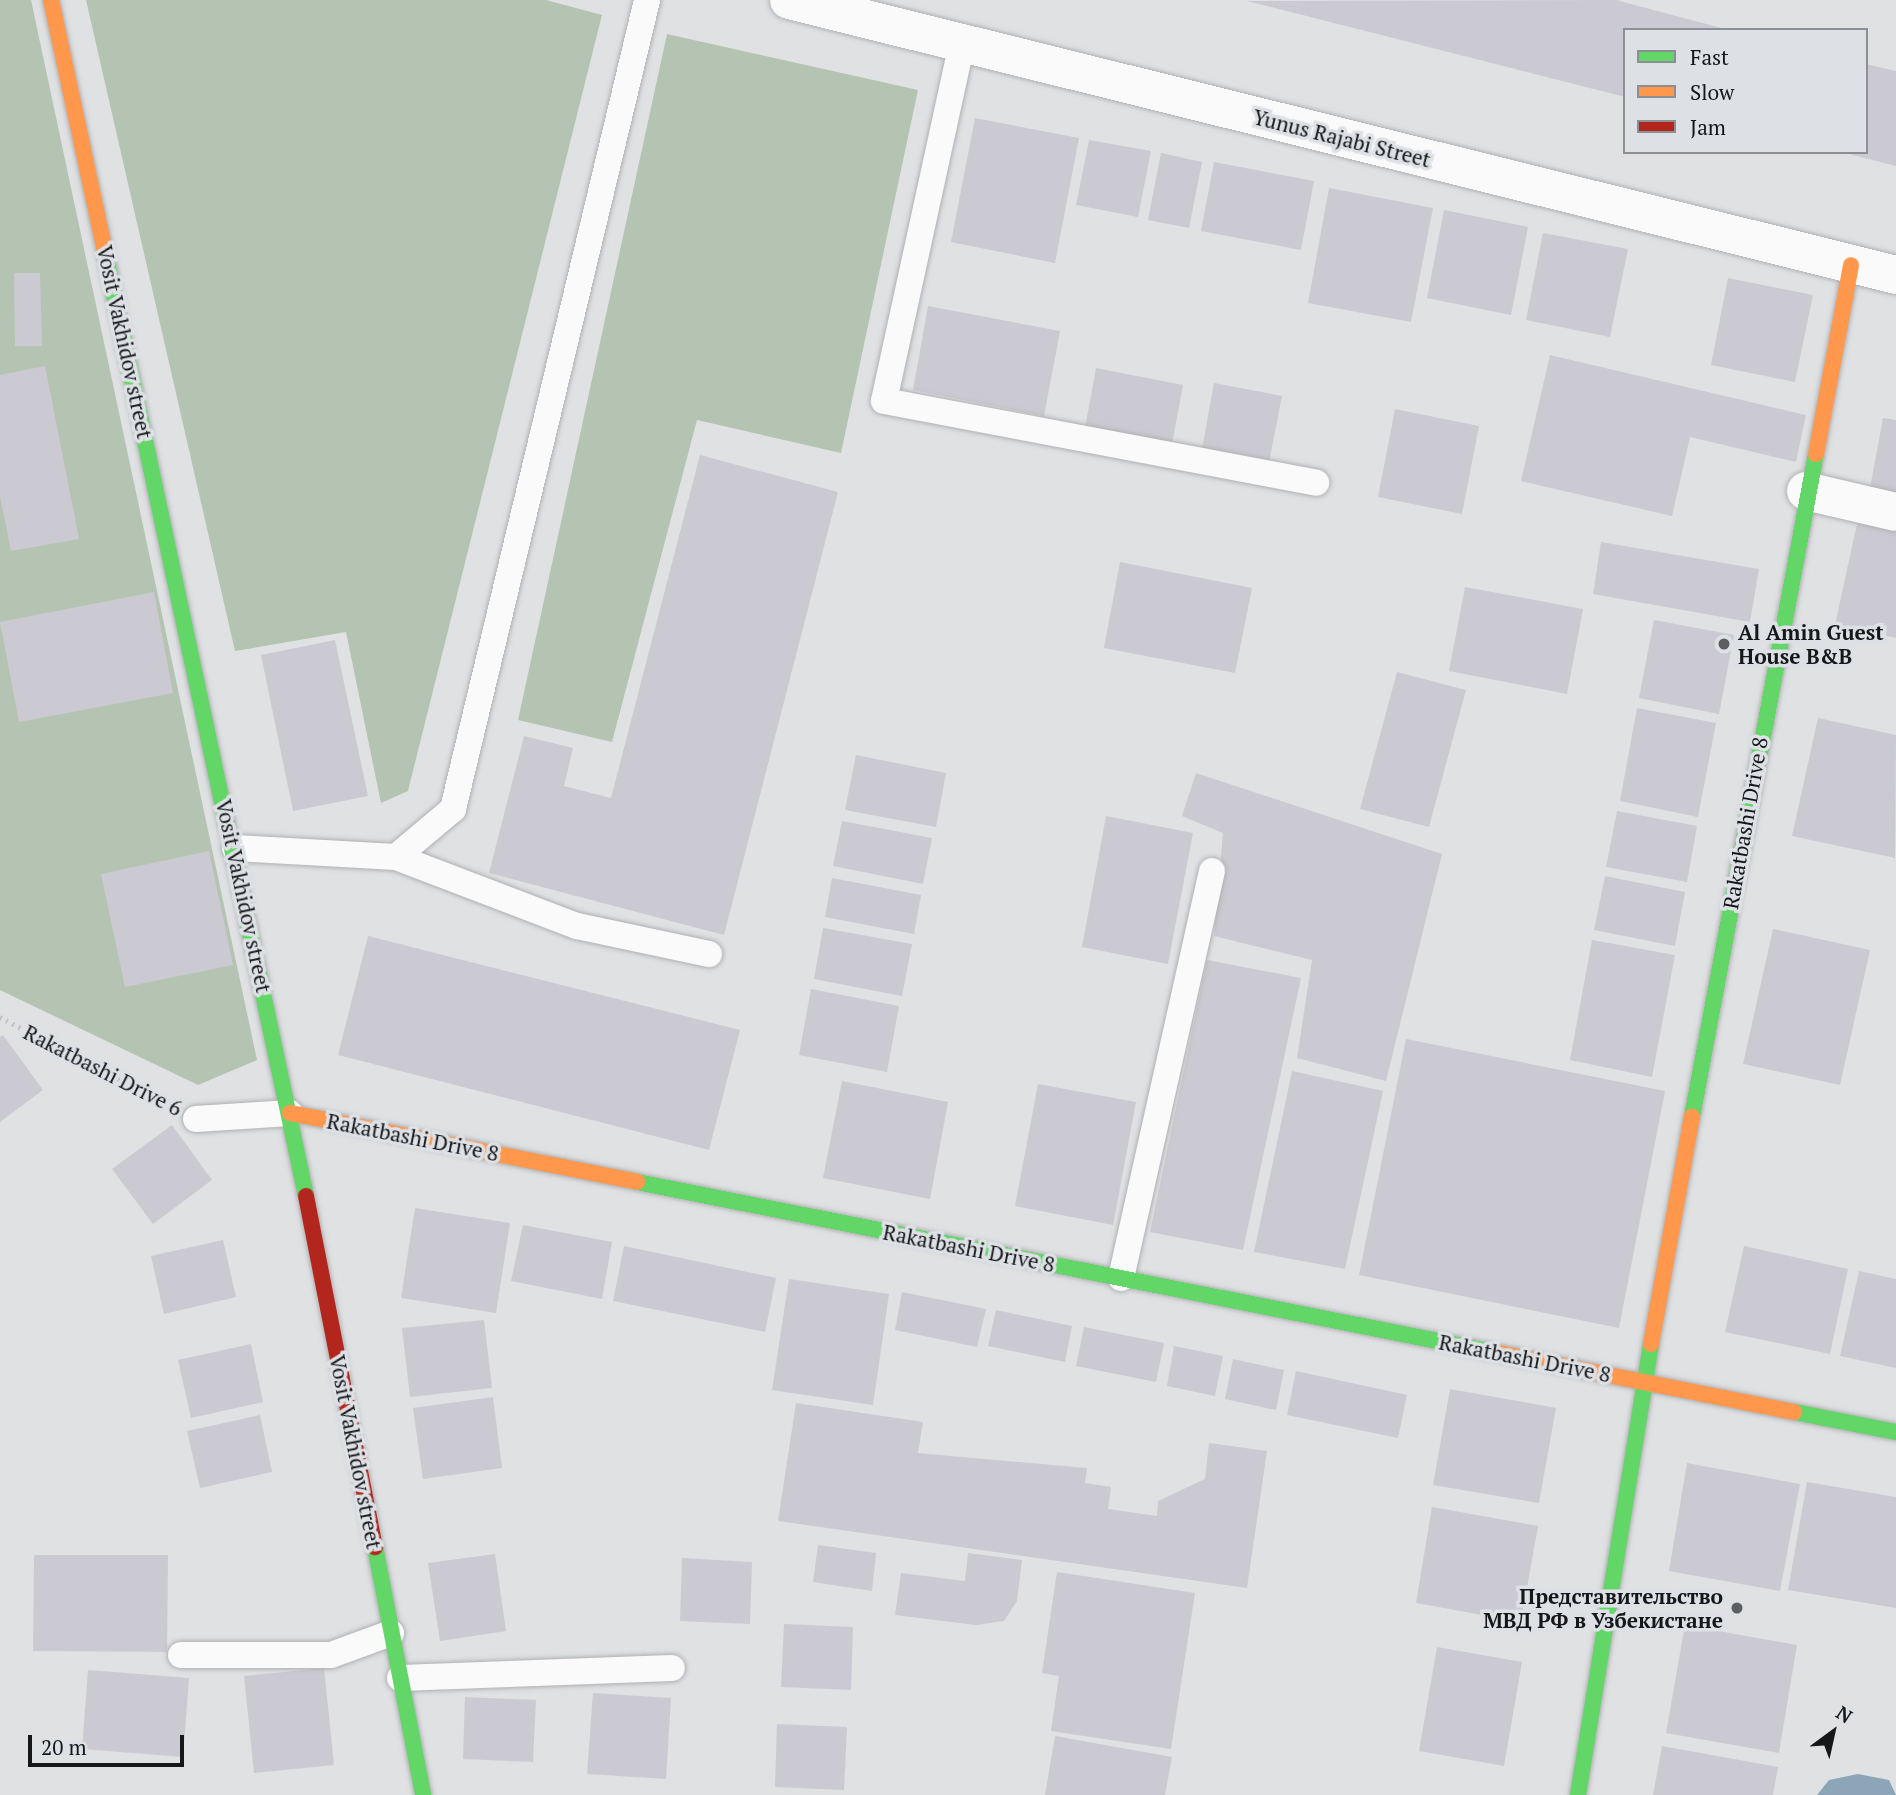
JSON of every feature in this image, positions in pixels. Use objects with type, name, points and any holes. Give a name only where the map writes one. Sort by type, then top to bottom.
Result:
[{"type":"street","name":"Vosit Vakhidov street","points":[[51,0],[290,1113],[423,1795]]},
{"type":"street","name":"Yunus Rajabi Street","points":[[789,0],[1896,275]]},
{"type":"street","name":"Rakatbashi Drive 8","points":[[1578,1795],[1805,491],[1851,265]]},
{"type":"street","points":[[1805,491],[1896,512]]},
{"type":"street","name":"Rakatbashi Drive 8","points":[[290,1113],[1896,1432]]},
{"type":"lane","points":[[396,857],[453,809],[647,0]]},
{"type":"lane","points":[[962,43],[884,401],[1316,483]]},
{"type":"lane","points":[[235,848],[396,857],[577,926],[709,954]]},
{"type":"lane","points":[[1121,1278],[1212,871]]},
{"type":"lane","name":"Rakatbashi Drive 6","points":[[196,1119],[290,1113]]},
{"type":"lane","points":[[181,1655],[331,1655],[391,1633]]},
{"type":"lane","points":[[400,1678],[672,1668]]},
{"type":"path","name":"Rakatbashi Drive 6","points":[[0,1017],[196,1119]]},
{"type":"green space","points":[[0,0],[31,0],[257,1060],[198,1085],[0,990]]},
{"type":"green space","points":[[86,0],[546,0],[602,15],[408,791],[381,803],[346,632],[235,651]]},
{"type":"green space","points":[[667,34],[918,90],[841,453],[697,420],[612,742],[518,720]]},
{"type":"water","points":[[1858,1774],[1889,1780],[1896,1795],[1817,1795],[1829,1780]]},
{"type":"building","points":[[1616,0],[1721,28],[1623,28],[1623,96],[1247,1]]},
{"type":"building","points":[[1868,64],[1896,71],[1896,166],[1849,154],[1868,154]]},
{"type":"building","points":[[975,118],[1079,138],[1055,263],[951,242]]},
{"type":"building","points":[[1089,140],[1151,151],[1138,217],[1076,205]]},
{"type":"building","points":[[1161,153],[1202,162],[1189,228],[1148,220]]},
{"type":"building","points":[[1214,162],[1314,181],[1301,250],[1201,231]]},
{"type":"building","points":[[1329,188],[1433,208],[1411,322],[1308,303]]},
{"type":"building","points":[[1444,210],[1528,227],[1511,315],[1427,298]]},
{"type":"building","points":[[1543,233],[1628,249],[1610,337],[1526,320]]},
{"type":"building","points":[[14,273],[40,273],[42,346],[15,346]]},
{"type":"building","points":[[1728,278],[1813,295],[1795,382],[1711,365]]},
{"type":"building","points":[[928,306],[1060,331],[1044,416],[913,390]]},
{"type":"building","points":[[1550,355],[1806,415],[1796,462],[1690,437],[1672,516],[1521,481]]},
{"type":"building","points":[[45,366],[79,539],[11,551],[0,496],[0,375]]},
{"type":"building","points":[[1096,368],[1183,385],[1172,444],[1085,428]]},
{"type":"building","points":[[1214,383],[1282,396],[1267,473],[1200,460]]},
{"type":"building","points":[[1395,409],[1479,426],[1462,514],[1378,497]]},
{"type":"building","points":[[1883,418],[1896,420],[1896,493],[1870,488]]},
{"type":"building","points":[[700,455],[838,492],[724,935],[489,873],[524,736],[573,748],[564,786],[611,798]]},
{"type":"building","points":[[1858,519],[1896,527],[1896,638],[1835,625]]},
{"type":"building","points":[[1601,542],[1759,569],[1750,622],[1593,594]]},
{"type":"building","points":[[1120,562],[1252,588],[1235,673],[1104,648]]},
{"type":"building","points":[[1465,587],[1583,609],[1567,694],[1449,671]]},
{"type":"building","points":[[154,592],[173,693],[19,722],[0,622]]},
{"type":"building","points":[[1654,620],[1734,635],[1719,714],[1639,698]]},
{"type":"building","points":[[335,640],[368,796],[293,811],[261,655]]},
{"type":"building","points":[[1397,672],[1466,690],[1429,827],[1360,809]]},
{"type":"building","points":[[1637,708],[1716,723],[1698,817],[1620,801]]},
{"type":"building","points":[[1818,718],[1896,735],[1895,858],[1792,836]]},
{"type":"building","points":[[856,755],[946,773],[936,827],[845,810]]},
{"type":"building","points":[[1196,773],[1442,854],[1386,1081],[1297,1058],[1312,960],[1214,936],[1223,833],[1182,816]]},
{"type":"building","points":[[1617,811],[1697,826],[1687,882],[1606,867]]},
{"type":"building","points":[[1106,816],[1193,833],[1168,964],[1082,947]]},
{"type":"building","points":[[842,821],[932,838],[923,884],[833,866]]},
{"type":"building","points":[[209,851],[233,965],[125,987],[101,874]]},
{"type":"building","points":[[1605,876],[1685,892],[1675,946],[1594,930]]},
{"type":"building","points":[[832,878],[921,895],[914,934],[825,917]]},
{"type":"building","points":[[823,928],[912,944],[902,996],[814,979]]},
{"type":"building","points":[[1773,929],[1870,950],[1840,1085],[1743,1064]]},
{"type":"building","points":[[368,936],[740,1030],[709,1150],[338,1055]]},
{"type":"building","points":[[1592,940],[1675,955],[1652,1077],[1570,1060]]},
{"type":"building","points":[[1207,960],[1301,978],[1243,1250],[1150,1232]]},
{"type":"building","points":[[811,989],[899,1006],[887,1072],[799,1055]]},
{"type":"building","points":[[3,1035],[43,1090],[0,1122],[0,1037]]},
{"type":"building","points":[[1406,1039],[1665,1091],[1619,1328],[1359,1275]]},
{"type":"building","points":[[1292,1071],[1383,1091],[1345,1269],[1254,1252]]},
{"type":"building","points":[[842,1081],[948,1102],[930,1199],[823,1178]]},
{"type":"building","points":[[1038,1084],[1136,1102],[1113,1225],[1015,1206]]},
{"type":"building","points":[[172,1125],[212,1180],[153,1224],[112,1169]]},
{"type":"building","points":[[415,1208],[510,1223],[496,1313],[401,1298]]},
{"type":"building","points":[[523,1225],[612,1242],[602,1299],[511,1281]]},
{"type":"building","points":[[223,1240],[236,1297],[164,1314],[151,1256]]},
{"type":"building","points":[[624,1246],[776,1278],[765,1332],[613,1301]]},
{"type":"building","points":[[1744,1246],[1848,1269],[1830,1354],[1725,1332]]},
{"type":"building","points":[[1859,1271],[1896,1279],[1896,1368],[1840,1356]]},
{"type":"building","points":[[789,1279],[889,1294],[873,1405],[772,1390]]},
{"type":"building","points":[[902,1292],[986,1309],[977,1347],[895,1330]]},
{"type":"building","points":[[996,1310],[1072,1326],[1065,1362],[988,1346]]},
{"type":"building","points":[[484,1320],[492,1388],[410,1397],[402,1328]]},
{"type":"building","points":[[1084,1327],[1164,1343],[1156,1382],[1076,1366]]},
{"type":"building","points":[[251,1344],[263,1402],[191,1418],[178,1360]]},
{"type":"building","points":[[1174,1346],[1223,1356],[1215,1396],[1167,1386]]},
{"type":"building","points":[[1233,1359],[1284,1370],[1276,1410],[1225,1399]]},
{"type":"building","points":[[1296,1371],[1407,1395],[1398,1438],[1287,1415]]},
{"type":"building","points":[[1450,1389],[1556,1408],[1539,1503],[1433,1485]]},
{"type":"building","points":[[493,1397],[502,1468],[423,1479],[413,1408]]},
{"type":"building","points":[[796,1403],[923,1422],[918,1453],[1087,1468],[1085,1483],[1111,1487],[1108,1509],[1157,1516],[1158,1501],[1205,1479],[1209,1443],[1267,1451],[1247,1588],[778,1521]]},
{"type":"building","points":[[260,1415],[272,1472],[200,1488],[187,1431]]},
{"type":"building","points":[[1687,1463],[1800,1484],[1780,1591],[1669,1571]]},
{"type":"building","points":[[1807,1482],[1896,1497],[1896,1608],[1788,1590]]},
{"type":"building","points":[[1432,1507],[1538,1526],[1521,1622],[1416,1603]]},
{"type":"building","points":[[818,1545],[876,1553],[872,1591],[813,1582]]},
{"type":"building","points":[[968,1553],[1022,1560],[1017,1601],[1004,1621],[976,1625],[895,1615],[901,1573],[965,1581]]},
{"type":"building","points":[[495,1554],[506,1631],[440,1641],[428,1563]]},
{"type":"building","points":[[34,1555],[168,1555],[167,1652],[33,1651]]},
{"type":"building","points":[[682,1558],[752,1562],[750,1624],[680,1621]]},
{"type":"building","points":[[1057,1572],[1195,1593],[1171,1749],[1051,1731],[1059,1676],[1042,1673]]},
{"type":"building","points":[[784,1624],[853,1627],[851,1690],[781,1687]]},
{"type":"building","points":[[1685,1625],[1797,1645],[1779,1753],[1666,1733]]},
{"type":"building","points":[[1437,1647],[1522,1662],[1504,1766],[1419,1751]]},
{"type":"building","points":[[324,1668],[334,1765],[254,1773],[244,1676]]},
{"type":"building","points":[[88,1670],[189,1678],[183,1757],[82,1749]]},
{"type":"building","points":[[593,1693],[671,1698],[666,1779],[587,1774]]},
{"type":"building","points":[[465,1697],[536,1700],[533,1762],[463,1759]]},
{"type":"building","points":[[777,1724],[847,1727],[844,1790],[775,1787]]},
{"type":"building","points":[[1055,1736],[1172,1757],[1165,1795],[1045,1795]]},
{"type":"building","points":[[1662,1746],[1778,1767],[1773,1795],[1653,1795]]},
{"type":"traffic: fast","points":[[104,248],[306,1196]]},
{"type":"traffic: fast","points":[[1692,1117],[1816,454]]},
{"type":"traffic: fast","points":[[637,1182],[1488,1351]]},
{"type":"traffic: fast","points":[[1578,1795],[1651,1344]]},
{"type":"traffic: fast","points":[[1794,1412],[1896,1432]]},
{"type":"traffic: fast","points":[[375,1547],[423,1795]]},
{"type":"traffic: slow","points":[[51,0],[104,248]]},
{"type":"traffic: slow","points":[[1816,454],[1851,265]]},
{"type":"traffic: slow","points":[[290,1113],[637,1182]]},
{"type":"traffic: slow","points":[[1651,1344],[1692,1117]]},
{"type":"traffic: slow","points":[[1488,1351],[1794,1412]]},
{"type":"traffic: jam","points":[[306,1196],[375,1547]]},
{"type":"place","name":"Al Amin Guest House B&B","points":[[1724,644]]},
{"type":"place","name":"Представительство МВД РФ в Узбекистане","points":[[1737,1608]]}]
